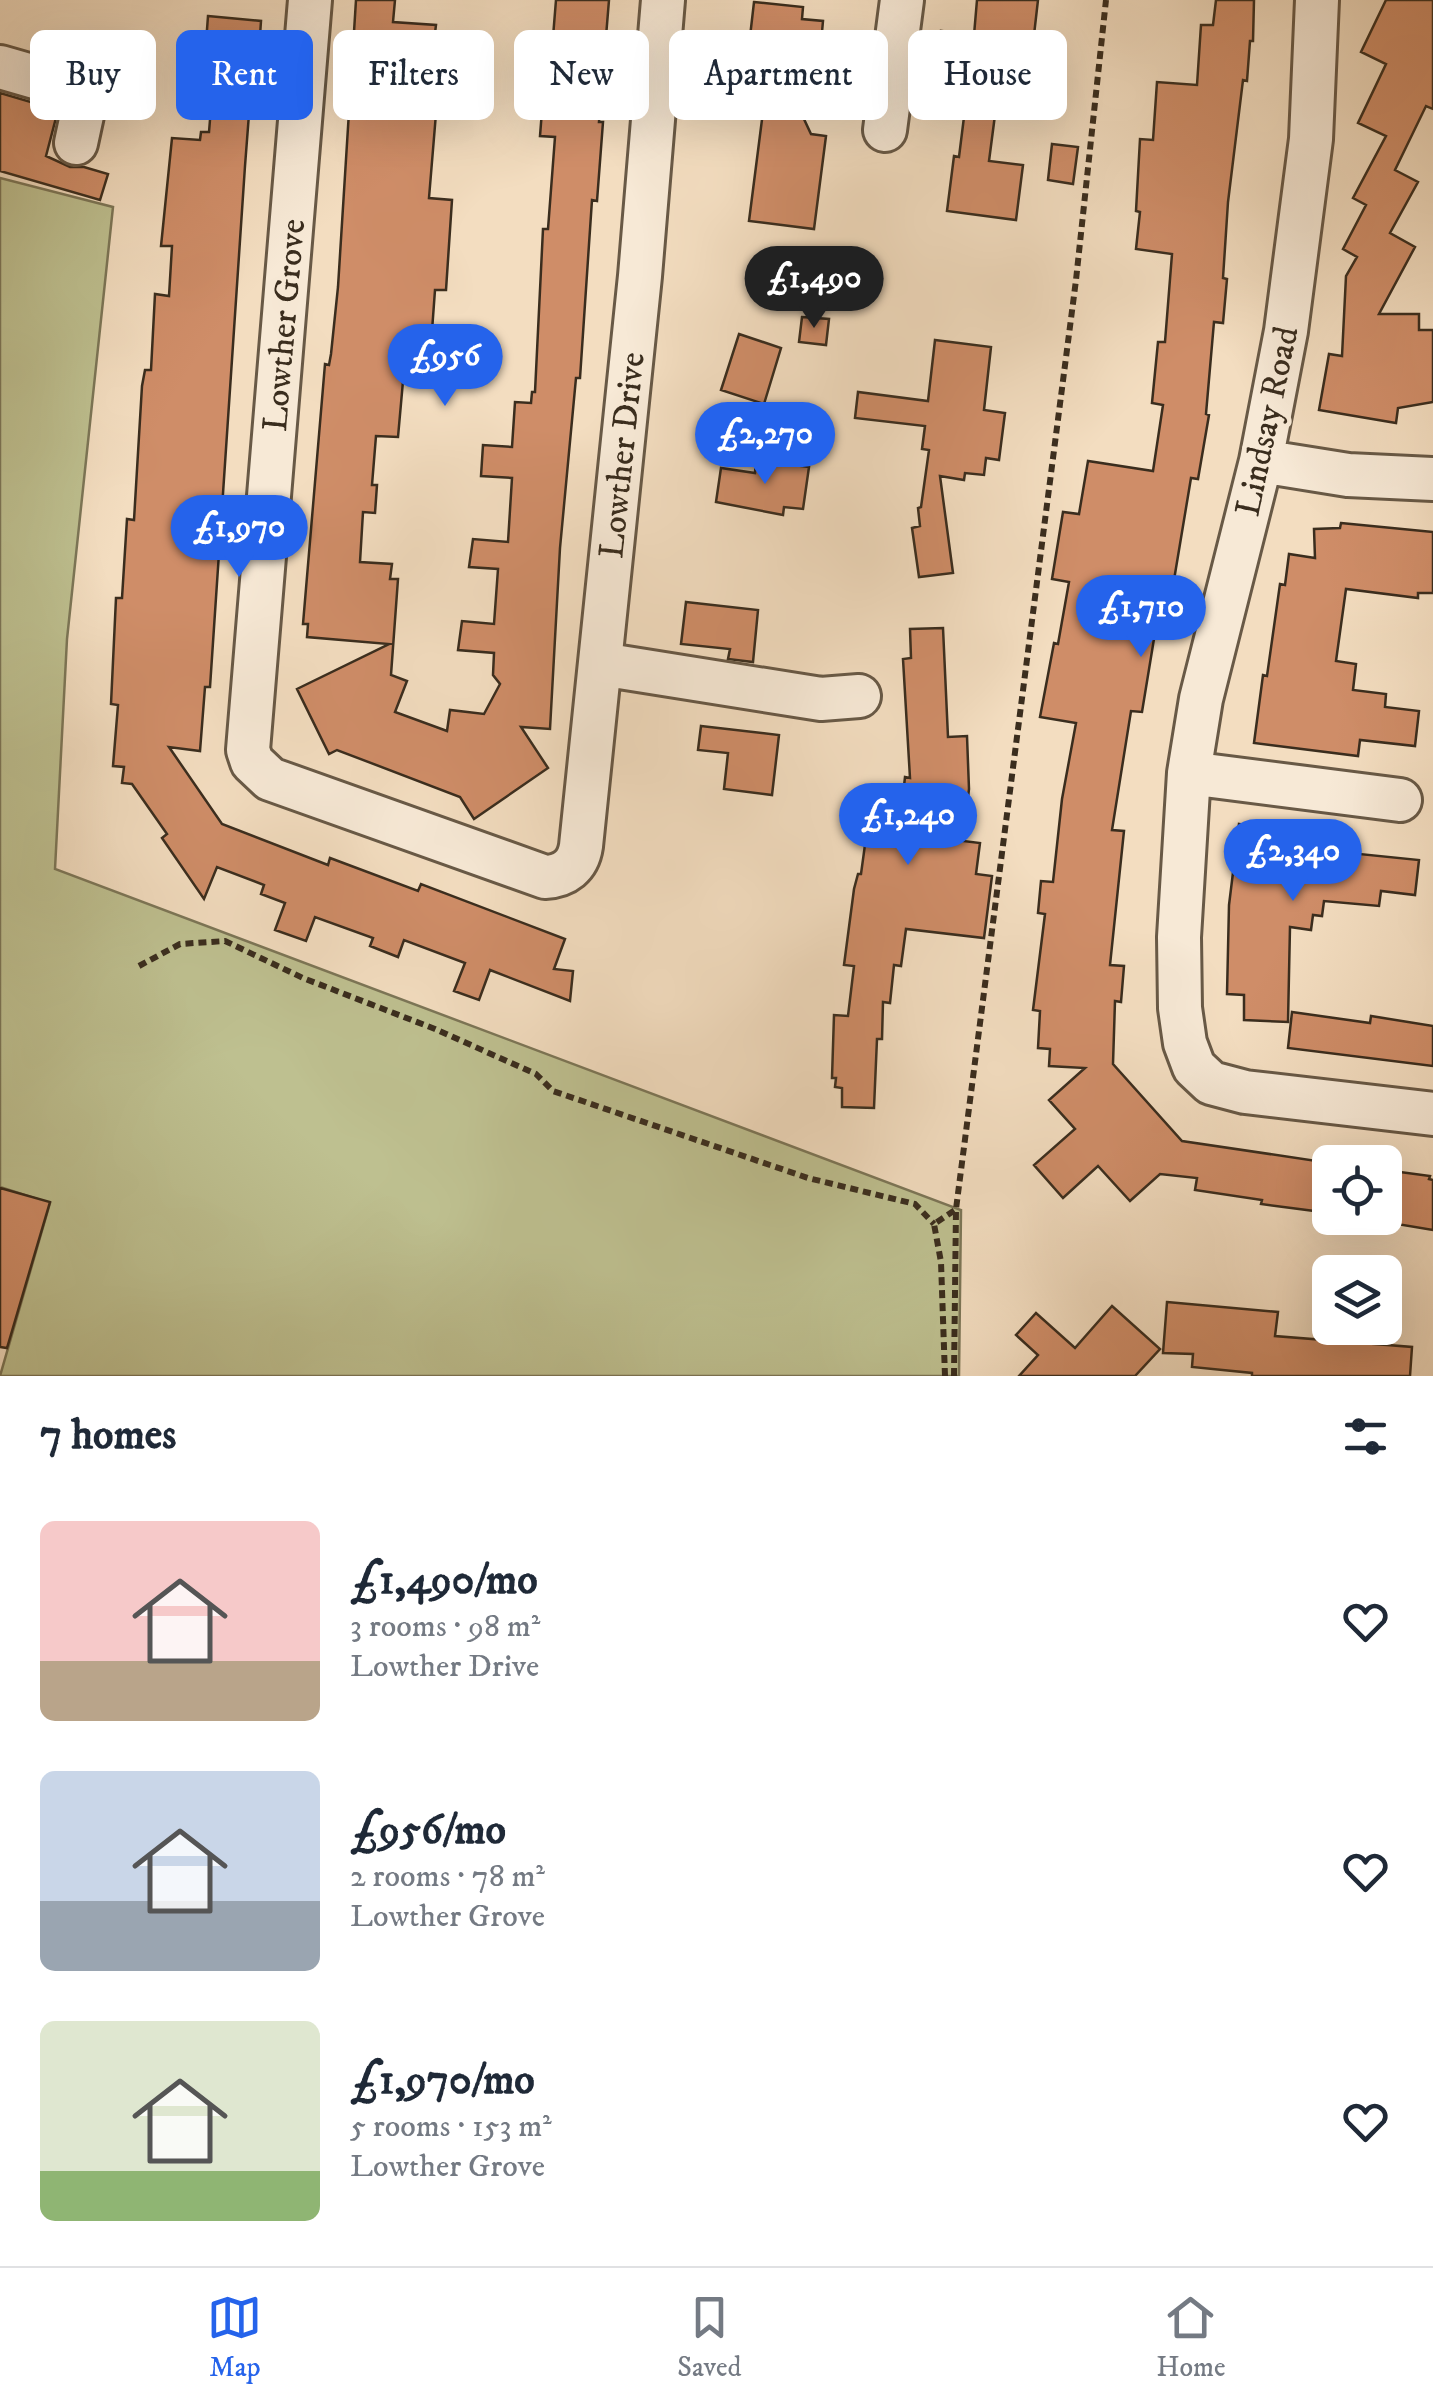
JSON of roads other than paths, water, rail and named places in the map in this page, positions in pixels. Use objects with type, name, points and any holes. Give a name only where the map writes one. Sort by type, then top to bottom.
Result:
[{"type":"street","name":"Lowther Grove","points":[[310,0],[248,750],[252,762],[270,778],[534,874]]},
{"type":"street","name":"Lowther Drive","points":[[534,874],[556,877],[574,866],[580,856],[640,276],[663,0]]},
{"type":"street","points":[[886,130],[902,0]]},
{"type":"street","name":"Lindsay Road","points":[[1317,0],[1311,140],[1286,330],[1262,461],[1201,700],[1189,773],[1179,936],[1180,1008],[1194,1067],[1211,1084],[1245,1092],[1433,1114]]},
{"type":"street","points":[[0,67],[88,92],[76,142]]},
{"type":"street","points":[[1262,461],[1348,475],[1433,480]]},
{"type":"street","points":[[600,664],[821,700],[858,696]]},
{"type":"street","points":[[1189,773],[1400,800]]}]
